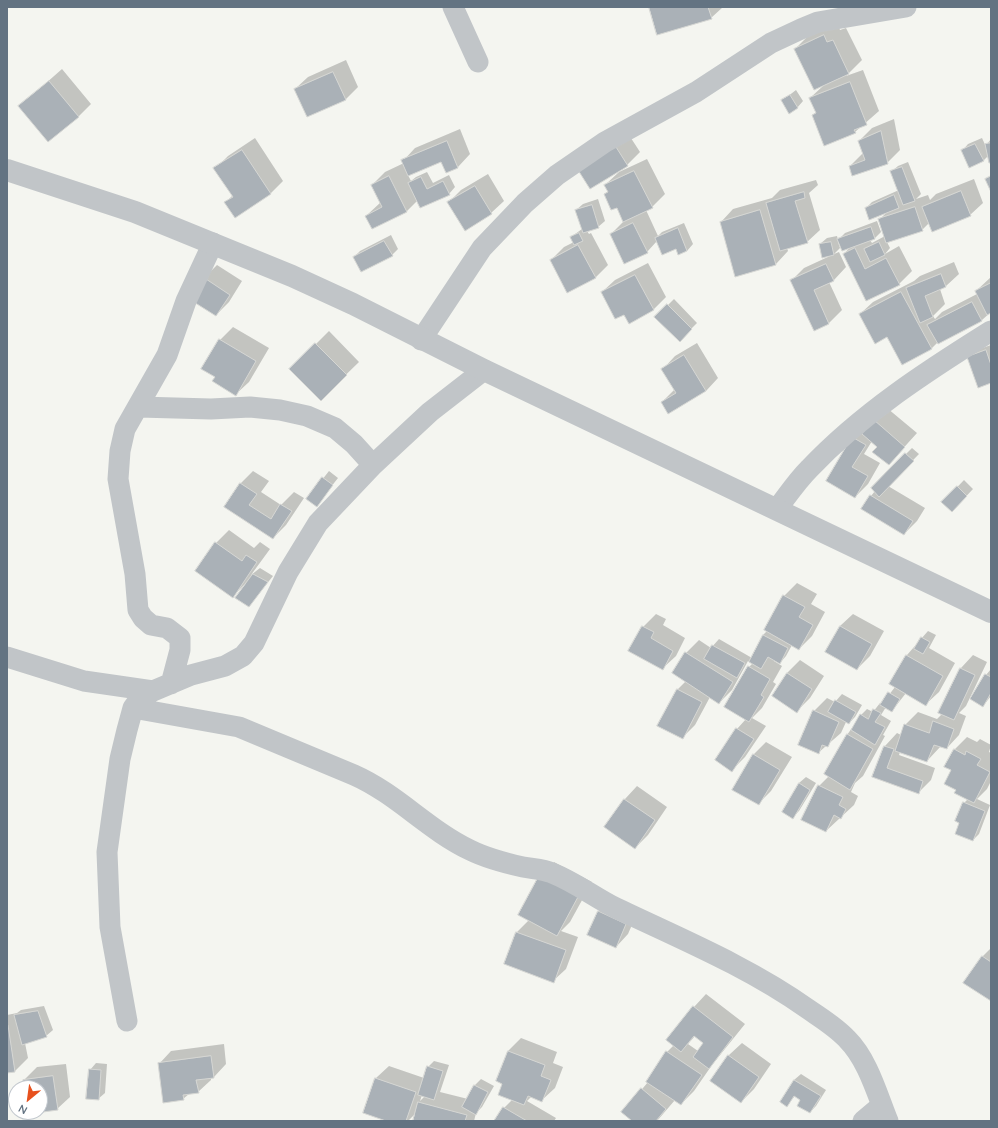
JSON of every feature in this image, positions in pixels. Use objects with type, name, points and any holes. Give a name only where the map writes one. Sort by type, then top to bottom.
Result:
[{"type":"street","points":[[453,7],[478,62]]},
{"type":"street","points":[[421,340],[482,248],[525,203],[563,171],[605,142],[696,92],[771,44],[801,29],[818,22],[906,7]]},
{"type":"street","points":[[7,170],[135,212],[213,243],[333,294],[421,340],[991,612]]},
{"type":"street","points":[[162,687],[180,650],[180,638],[167,628],[151,624],[143,618],[138,610],[135,574],[118,479],[120,451],[125,430],[167,355],[186,301],[213,243]]},
{"type":"street","points":[[777,509],[808,470],[864,419],[926,372],[991,331]]},
{"type":"street","points":[[127,1021],[110,927],[107,852],[119,766],[127,730],[134,708],[141,697],[191,675],[225,666],[243,656],[254,643],[288,572],[318,523],[373,465],[430,412],[484,370]]},
{"type":"street","points":[[139,407],[211,409],[250,407],[280,410],[307,416],[335,428],[354,444],[373,465]]},
{"type":"street","points":[[7,657],[84,681],[162,687]]},
{"type":"street","points":[[134,708],[239,727],[354,775],[371,783],[413,811],[431,826],[470,850],[495,860],[550,872],[579,886],[608,904],[742,970],[787,994],[825,1020],[848,1039],[861,1059],[885,1113],[863,1121]]},
{"type":"building","points":[[649,7],[708,7],[712,19],[657,35]]},
{"type":"building","points":[[824,35],[827,42],[833,40],[849,74],[814,90],[794,49]]},
{"type":"building","points":[[333,72],[346,100],[307,117],[294,89]]},
{"type":"building","points":[[49,81],[79,117],[48,142],[18,106]]},
{"type":"building","points":[[850,82],[867,125],[854,130],[856,133],[824,146],[812,115],[816,113],[809,98]]},
{"type":"building","points":[[790,95],[798,108],[789,114],[781,100]]},
{"type":"building","points":[[881,131],[888,164],[852,176],[849,166],[865,160],[858,141]]},
{"type":"building","points":[[447,141],[458,168],[446,173],[441,162],[408,176],[401,160]]},
{"type":"building","points":[[991,143],[991,163],[989,163],[985,144]]},
{"type":"building","points":[[975,144],[984,161],[969,168],[961,150]]},
{"type":"building","points":[[616,147],[628,166],[590,189],[578,170]]},
{"type":"building","points":[[242,150],[271,194],[235,218],[224,202],[233,197],[213,168]]},
{"type":"building","points":[[902,167],[915,201],[903,205],[890,171]]},
{"type":"building","points":[[634,171],[653,208],[623,222],[617,208],[611,210],[604,194],[608,192],[604,185]]},
{"type":"building","points":[[389,176],[407,212],[372,229],[365,216],[382,207],[371,185]]},
{"type":"building","points":[[991,176],[991,192],[985,179]]},
{"type":"building","points":[[421,177],[427,189],[443,181],[450,195],[420,208],[408,183]]},
{"type":"building","points":[[475,186],[492,214],[465,231],[447,202]]},
{"type":"building","points":[[961,191],[971,216],[932,232],[922,207]]},
{"type":"building","points":[[804,192],[805,198],[795,201],[808,243],[780,251],[766,203]]},
{"type":"building","points":[[894,195],[899,208],[869,220],[865,208]]},
{"type":"building","points":[[592,205],[599,228],[583,233],[575,210]]},
{"type":"building","points":[[915,207],[923,231],[886,243],[878,219]]},
{"type":"building","points":[[760,210],[776,265],[735,277],[720,222]]},
{"type":"building","points":[[633,223],[648,253],[624,264],[610,234]]},
{"type":"building","points":[[871,227],[875,239],[842,251],[837,239]]},
{"type":"building","points":[[678,228],[687,251],[678,255],[676,249],[662,255],[655,238]]},
{"type":"building","points":[[579,233],[583,241],[574,245],[570,237]]},
{"type":"building","points":[[384,241],[393,256],[361,272],[353,257]]},
{"type":"building","points":[[831,242],[834,255],[822,258],[819,244]]},
{"type":"building","points":[[879,242],[885,255],[870,262],[864,249]]},
{"type":"building","points":[[578,245],[596,278],[567,293],[550,260]]},
{"type":"building","points":[[855,248],[865,269],[886,258],[900,285],[866,301],[843,254]]},
{"type":"building","points":[[826,264],[834,281],[814,290],[829,324],[814,331],[790,280]]},
{"type":"building","points":[[941,274],[946,287],[925,296],[933,317],[920,323],[906,288]]},
{"type":"building","points":[[635,275],[654,310],[629,324],[624,315],[615,319],[601,292]]},
{"type":"building","points":[[203,277],[230,295],[216,316],[189,299]]},
{"type":"building","points":[[991,283],[991,313],[987,315],[975,291]]},
{"type":"building","points":[[901,292],[932,349],[902,365],[887,337],[875,344],[859,314]]},
{"type":"building","points":[[972,302],[982,321],[938,344],[927,325]]},
{"type":"building","points":[[667,304],[692,329],[680,342],[654,317]]},
{"type":"building","points":[[219,339],[256,361],[236,396],[212,381],[215,377],[201,369]]},
{"type":"building","points":[[315,343],[347,375],[321,401],[289,369]]},
{"type":"building","points":[[986,350],[991,365],[991,383],[978,388],[967,357]]},
{"type":"building","points":[[684,355],[706,391],[668,414],[661,402],[676,393],[661,369]]},
{"type":"building","points":[[874,420],[905,447],[889,465],[872,452],[877,447],[862,434]]},
{"type":"building","points":[[852,437],[866,445],[852,467],[868,476],[855,498],[826,481]]},
{"type":"building","points":[[905,453],[914,461],[879,497],[871,488]]},
{"type":"building","points":[[322,477],[333,485],[317,507],[306,499]]},
{"type":"building","points":[[240,483],[257,494],[249,505],[271,519],[280,504],[292,511],[273,539],[224,507]]},
{"type":"building","points":[[957,486],[967,496],[952,512],[941,502]]},
{"type":"building","points":[[870,495],[913,521],[904,535],[861,509]]},
{"type":"building","points":[[215,542],[242,561],[246,555],[257,562],[233,598],[195,571]]},
{"type":"building","points":[[253,574],[268,582],[249,607],[235,598]]},
{"type":"building","points":[[783,595],[805,607],[799,617],[813,625],[799,650],[764,630]]},
{"type":"building","points":[[642,626],[654,632],[651,638],[673,651],[663,670],[628,651]]},
{"type":"building","points":[[840,626],[872,644],[857,670],[825,652]]},
{"type":"building","points":[[763,635],[788,648],[780,664],[768,657],[761,669],[749,662]]},
{"type":"building","points":[[921,637],[930,642],[923,654],[914,649]]},
{"type":"building","points":[[712,645],[745,663],[737,678],[704,659]]},
{"type":"building","points":[[685,652],[733,682],[719,704],[672,673]]},
{"type":"building","points":[[906,655],[943,676],[926,706],[889,684]]},
{"type":"building","points":[[748,666],[770,679],[761,695],[764,697],[749,722],[724,707]]},
{"type":"building","points":[[960,668],[975,675],[954,720],[938,713]]},
{"type":"building","points":[[787,673],[812,689],[797,713],[772,696]]},
{"type":"building","points":[[985,674],[991,677],[991,693],[983,707],[970,699]]},
{"type":"building","points":[[677,689],[702,702],[683,739],[657,726]]},
{"type":"building","points":[[888,692],[900,699],[892,712],[880,705]]},
{"type":"building","points":[[835,700],[856,712],[849,724],[828,712]]},
{"type":"building","points":[[873,709],[881,713],[875,722],[885,727],[875,745],[851,730],[860,714],[868,719]]},
{"type":"building","points":[[813,710],[839,722],[828,747],[822,745],[819,754],[798,745]]},
{"type":"building","points":[[933,721],[954,729],[947,749],[934,745],[927,762],[895,751],[904,724],[929,733]]},
{"type":"building","points":[[736,728],[754,739],[732,772],[715,760]]},
{"type":"building","points":[[847,734],[873,749],[850,790],[824,774]]},
{"type":"building","points":[[884,746],[894,749],[887,768],[923,781],[919,794],[872,777]]},
{"type":"building","points":[[954,749],[965,755],[966,751],[981,759],[977,765],[990,772],[974,803],[954,793],[956,790],[944,784],[951,770],[944,767]]},
{"type":"building","points":[[753,754],[780,770],[759,805],[732,790]]},
{"type":"building","points":[[799,783],[810,790],[793,819],[782,812]]},
{"type":"building","points":[[818,785],[843,797],[839,805],[846,809],[841,819],[834,815],[826,832],[801,820]]},
{"type":"building","points":[[624,799],[655,820],[635,849],[604,827]]},
{"type":"building","points":[[963,802],[985,811],[973,841],[955,834],[959,823],[955,821]]},
{"type":"building","points":[[540,874],[579,895],[557,936],[518,915]]},
{"type":"building","points":[[598,911],[626,924],[616,948],[587,935]]},
{"type":"building","points":[[516,932],[566,950],[554,983],[504,964]]},
{"type":"building","points":[[982,956],[991,962],[991,1001],[963,983]]},
{"type":"building","points":[[693,1006],[733,1037],[709,1069],[693,1057],[703,1043],[694,1036],[681,1052],[666,1040]]},
{"type":"building","points":[[38,1011],[47,1037],[22,1045],[14,1015]]},
{"type":"building","points":[[7,1025],[15,1072],[7,1073]]},
{"type":"building","points":[[508,1051],[545,1065],[541,1076],[551,1080],[542,1102],[528,1096],[524,1105],[498,1095],[502,1084],[496,1081]]},
{"type":"building","points":[[666,1051],[702,1075],[681,1105],[646,1082]]},
{"type":"building","points":[[728,1055],[759,1077],[741,1103],[710,1081]]},
{"type":"building","points":[[211,1056],[214,1078],[196,1080],[199,1093],[183,1095],[184,1100],[163,1103],[158,1063]]},
{"type":"building","points":[[427,1066],[443,1071],[434,1100],[418,1095]]},
{"type":"building","points":[[89,1069],[101,1070],[99,1100],[86,1099]]},
{"type":"building","points":[[53,1076],[58,1110],[48,1111],[48,1080],[23,1080]]},
{"type":"building","points":[[375,1078],[416,1092],[406,1121],[386,1121],[363,1113]]},
{"type":"building","points":[[794,1080],[821,1096],[810,1113],[797,1106],[800,1100],[794,1096],[787,1107],[780,1102]]},
{"type":"building","points":[[474,1085],[488,1092],[476,1115],[462,1107]]},
{"type":"building","points":[[641,1088],[666,1109],[656,1121],[632,1121],[621,1112]]},
{"type":"building","points":[[418,1102],[467,1115],[465,1121],[413,1121]]},
{"type":"building","points":[[503,1107],[527,1121],[494,1121]]}]
